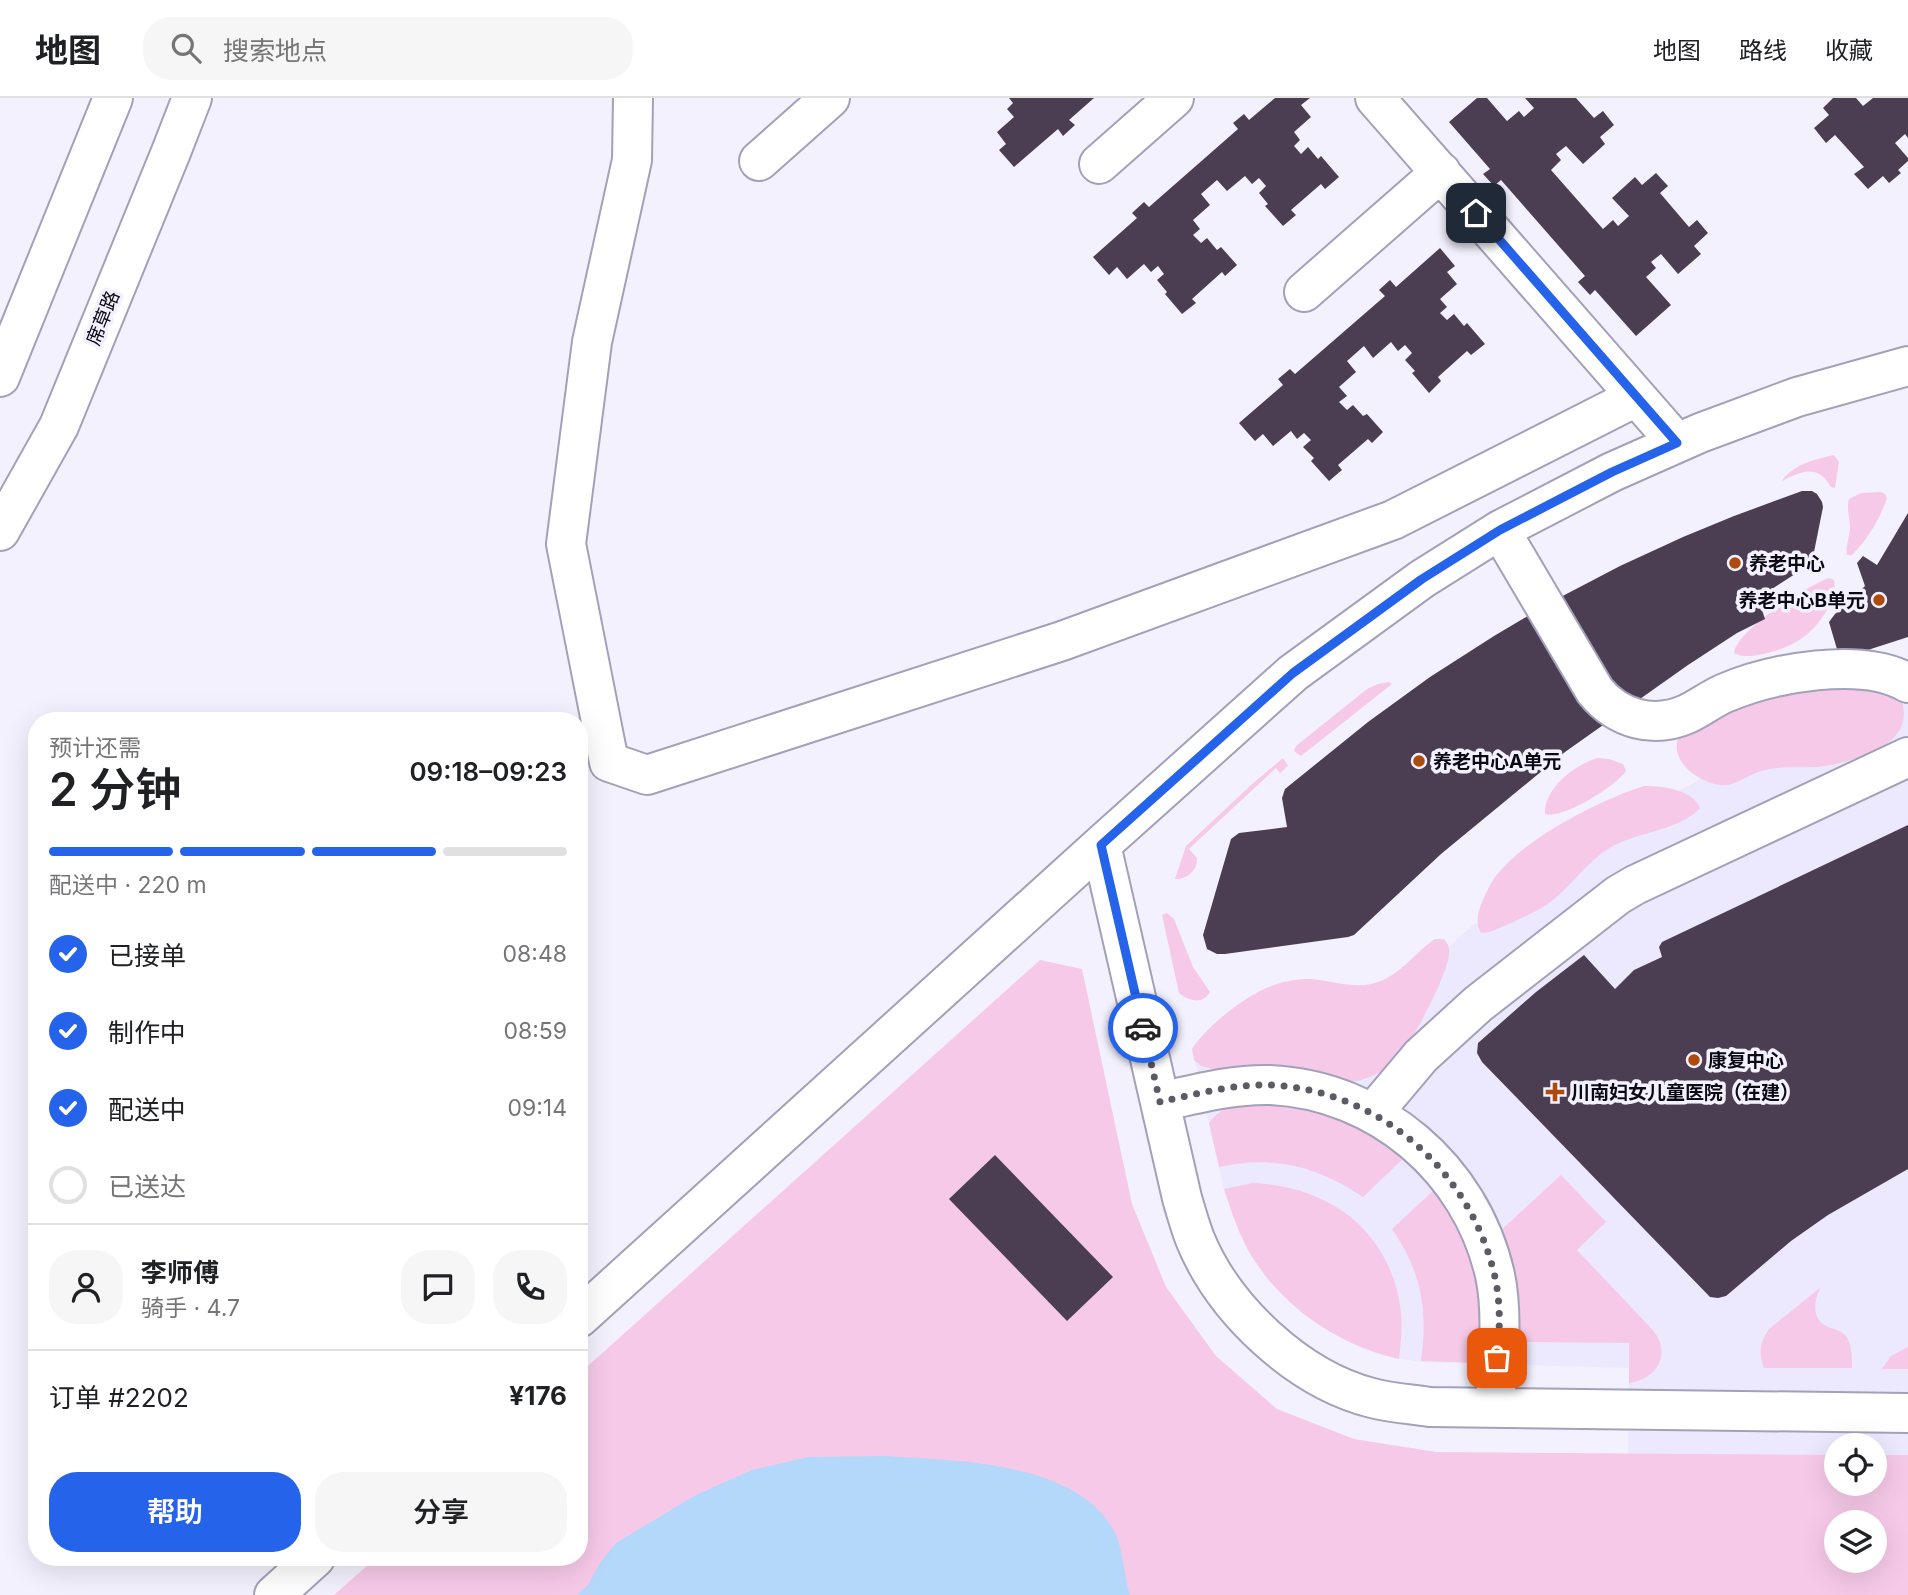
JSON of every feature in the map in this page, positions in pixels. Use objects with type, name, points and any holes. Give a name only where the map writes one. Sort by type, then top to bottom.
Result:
[{"type":"street","points":[[0,377],[113,98]]},
{"type":"street","name":"席草路","points":[[0,531],[59,426],[192,98]]},
{"type":"street","points":[[633,98],[632,160],[593,342],[566,544],[609,762],[647,775],[1062,641],[1393,520],[1636,397]]},
{"type":"street","points":[[759,161],[830,98]]},
{"type":"street","points":[[1099,164],[1174,98]]},
{"type":"street","points":[[1375,98],[1677,443]]},
{"type":"street","points":[[1304,292],[1441,172]]},
{"type":"street","points":[[588,1310],[1293,673],[1422,579],[1500,530],[1612,472],[1677,443],[1797,397],[1908,366]]},
{"type":"street","points":[[1500,530],[1587,680],[1603,701],[1632,719],[1665,721],[1677,718],[1724,694],[1784,675],[1848,669],[1872,670],[1896,676],[1908,683]]},
{"type":"street","points":[[1373,1113],[1421,1056],[1478,1004],[1618,895],[1908,757]]},
{"type":"street","points":[[1101,845],[1182,1198],[1195,1240],[1213,1274],[1242,1315],[1274,1345],[1322,1378],[1371,1398],[1430,1407],[1908,1413]]},
{"type":"street","points":[[1160,1102],[1235,1087],[1270,1085],[1327,1095],[1355,1104],[1411,1138],[1446,1174],[1467,1205],[1485,1241],[1495,1274],[1499,1303],[1495,1408]]},
{"type":"street","points":[[274,1595],[306,1566]]},
{"type":"shaded area","points":[[1834,455],[1839,462],[1835,488],[1815,472],[1803,472],[1782,481],[1798,467]]},
{"type":"shaded area","points":[[1881,492],[1887,498],[1877,521],[1858,549],[1852,555],[1847,555],[1849,499],[1861,493]]},
{"type":"shaded area","points":[[1829,578],[1834,580],[1835,584],[1832,600],[1818,623],[1805,636],[1781,649],[1766,653],[1748,656],[1734,653],[1738,644],[1759,621],[1790,599]]},
{"type":"shaded area","points":[[1851,680],[1902,700],[1904,718],[1899,731],[1890,741],[1871,753],[1827,766],[1765,770],[1726,785],[1712,783],[1696,776],[1678,756],[1680,736],[1716,710]]},
{"type":"shaded area","points":[[1389,682],[1392,684],[1301,756],[1294,751],[1296,746],[1367,689]]},
{"type":"shaded area","name":"川南妇女儿童医院（在建）","points":[[1908,694],[1908,1455],[1887,1455],[1887,1433],[1824,1433],[1824,1455],[1628,1454],[1629,1368],[1420,1362],[1378,1354],[1339,1337],[1303,1314],[1267,1279],[1251,1256],[1231,1212],[1224,1189],[1192,1049],[1386,1002],[1471,927],[1543,875],[1669,796],[1712,773]]},
{"type":"shaded area","points":[[1283,758],[1288,766],[1280,773],[1276,768],[1189,849],[1197,858],[1196,866],[1187,876],[1175,879],[1186,846]]},
{"type":"shaded area","points":[[1597,758],[1623,764],[1626,771],[1612,785],[1575,807],[1563,812],[1545,814],[1550,795],[1562,779],[1579,766]]},
{"type":"shaded area","points":[[1644,786],[1668,788],[1684,793],[1700,808],[1681,822],[1608,849],[1548,904],[1500,928],[1481,933],[1478,918],[1482,902],[1495,877],[1514,857],[1568,820],[1607,800]]},
{"type":"shaded area","points":[[1167,913],[1174,919],[1193,967],[1210,992],[1204,999],[1191,1000],[1179,993],[1162,915]]},
{"type":"shaded area","points":[[1435,939],[1444,939],[1449,952],[1436,992],[1403,1052],[1376,1074],[1353,1082],[1227,1073],[1201,1066],[1194,1060],[1192,1049],[1203,1035],[1226,1014],[1258,992],[1281,983],[1306,979],[1349,985],[1375,983],[1399,970]]},
{"type":"shaded area","points":[[1040,960],[1082,969],[1132,1204],[1166,1287],[1216,1356],[1277,1409],[1354,1439],[1436,1452],[1824,1455],[1824,1496],[1887,1496],[1887,1455],[1908,1455],[1908,1595],[334,1595],[367,1566],[588,1566],[588,1366]]},
{"type":"shaded area","points":[[1256,1102],[1309,1107],[1350,1120],[1406,1156],[1363,1197],[1329,1178],[1294,1166],[1259,1162],[1219,1167],[1209,1123],[1224,1109]]},
{"type":"shaded area","points":[[1561,1175],[1606,1222],[1577,1250],[1659,1340],[1661,1356],[1656,1369],[1637,1381],[1629,1383],[1629,1343],[1517,1342],[1498,1233]]},
{"type":"shaded area","points":[[1253,1183],[1280,1186],[1329,1203],[1350,1217],[1368,1234],[1383,1254],[1400,1305],[1402,1325],[1399,1359],[1377,1353],[1335,1335],[1298,1309],[1266,1276],[1244,1242],[1224,1189]]},
{"type":"shaded area","points":[[1436,1188],[1472,1253],[1483,1304],[1481,1363],[1421,1361],[1424,1325],[1420,1292],[1410,1261],[1392,1229]]},
{"type":"shaded area","points":[[1821,1287],[1817,1297],[1816,1314],[1821,1323],[1841,1332],[1848,1339],[1852,1368],[1764,1368],[1761,1348],[1769,1329]]},
{"type":"shaded area","points":[[1908,1347],[1908,1369],[1882,1369],[1891,1356]]},
{"type":"water","points":[[887,1456],[947,1460],[1014,1469],[1046,1478],[1074,1491],[1098,1509],[1115,1533],[1130,1595],[577,1595],[588,1585],[600,1563],[616,1543],[696,1495],[752,1470],[808,1457]]},
{"type":"building","points":[[1009,98],[1094,98],[1069,120],[1075,125],[1063,136],[1058,129],[1014,167],[999,150],[1006,144],[997,132],[1014,117],[1007,109],[1013,103]]},
{"type":"building","points":[[1275,98],[1310,98],[1301,105],[1311,117],[1294,132],[1300,140],[1294,146],[1301,154],[1308,147],[1318,159],[1321,156],[1339,177],[1325,189],[1321,184],[1291,210],[1296,215],[1283,226],[1265,206],[1268,204],[1259,193],[1266,186],[1259,178],[1252,184],[1245,176],[1227,191],[1217,180],[1201,194],[1210,205],[1193,220],[1200,229],[1193,235],[1201,243],[1207,238],[1217,250],[1221,247],[1237,265],[1225,276],[1222,272],[1192,299],[1196,303],[1182,314],[1157,280],[1164,274],[1158,266],[1151,272],[1144,264],[1127,279],[1117,267],[1109,275],[1093,257],[1137,218],[1132,213],[1144,202],[1149,207],[1238,129],[1233,123],[1244,114],[1249,120]]},
{"type":"building","points":[[1477,98],[1487,98],[1507,121],[1519,111],[1524,117],[1534,108],[1525,98],[1576,98],[1594,118],[1603,111],[1614,125],[1600,137],[1605,144],[1583,164],[1566,146],[1556,154],[1561,160],[1551,170],[1603,229],[1613,220],[1618,226],[1629,216],[1612,198],[1635,177],[1642,185],[1656,173],[1668,186],[1660,193],[1689,227],[1697,220],[1708,233],[1694,246],[1701,254],[1678,274],[1661,254],[1651,262],[1656,268],[1646,277],[1671,305],[1636,336],[1595,290],[1590,295],[1578,282],[1585,276],[1501,180],[1494,186],[1483,174],[1490,169],[1449,122]]},
{"type":"building","points":[[1833,98],[1856,98],[1863,106],[1873,98],[1908,98],[1908,138],[1905,134],[1895,143],[1908,161],[1898,170],[1901,173],[1889,183],[1883,176],[1868,189],[1854,174],[1864,167],[1835,135],[1826,143],[1814,128],[1829,115],[1823,108]]},
{"type":"building","points":[[1440,248],[1455,266],[1447,272],[1457,284],[1440,299],[1447,307],[1440,313],[1447,320],[1454,314],[1464,326],[1467,323],[1485,344],[1471,355],[1467,351],[1438,377],[1441,381],[1429,393],[1405,360],[1412,353],[1405,345],[1398,351],[1391,342],[1373,358],[1364,346],[1347,361],[1356,372],[1339,387],[1347,396],[1339,402],[1347,410],[1353,405],[1363,416],[1367,414],[1383,432],[1372,443],[1368,439],[1338,465],[1342,470],[1329,481],[1311,461],[1314,458],[1303,447],[1311,440],[1304,433],[1297,439],[1291,431],[1273,446],[1263,434],[1255,441],[1239,423],[1283,385],[1278,379],[1290,369],[1295,374],[1385,296],[1379,290],[1390,280],[1396,287]]},
{"type":"building","name":"养老中心A单元","points":[[1802,491],[1817,494],[1823,507],[1813,557],[1809,565],[1758,598],[1765,619],[1737,633],[1688,665],[1565,752],[1441,854],[1354,935],[1225,954],[1217,954],[1207,949],[1203,935],[1231,839],[1239,833],[1287,827],[1282,798],[1285,789],[1368,722],[1430,677],[1555,600],[1683,537]]},
{"type":"building","name":"养老中心B单元","points":[[1908,513],[1908,637],[1843,658],[1839,656],[1829,622],[1865,586],[1857,563],[1863,556],[1877,565]]},
{"type":"building","name":"康复中心","points":[[1908,825],[1908,1169],[1828,1215],[1791,1241],[1726,1296],[1710,1297],[1482,1062],[1477,1053],[1478,1043],[1536,992],[1584,955],[1615,989],[1634,970],[1662,957],[1659,947],[1662,942]]},
{"type":"building","points":[[995,1155],[1113,1277],[1067,1321],[949,1199]]},
{"type":"way so far","points":[[1143,1028],[1160,1102],[1213,1090],[1270,1085],[1327,1095],[1355,1104],[1411,1138],[1446,1174],[1474,1217],[1485,1241],[1495,1274],[1499,1303],[1497,1358]]},
{"type":"place","name":"养老中心","points":[[1735,563]]},
{"type":"place","name":"养老中心B单元","points":[[1879,600]]},
{"type":"place","name":"养老中心A单元","points":[[1419,761]]},
{"type":"place","name":"康复中心","points":[[1694,1060]]},
{"type":"place","name":"川南妇女儿童医院（在建）","points":[[1555,1092]]},
{"type":"route","points":[[1143,1028],[1101,845],[1293,673],[1422,579],[1500,530],[1612,472],[1677,443],[1476,213]]}]
